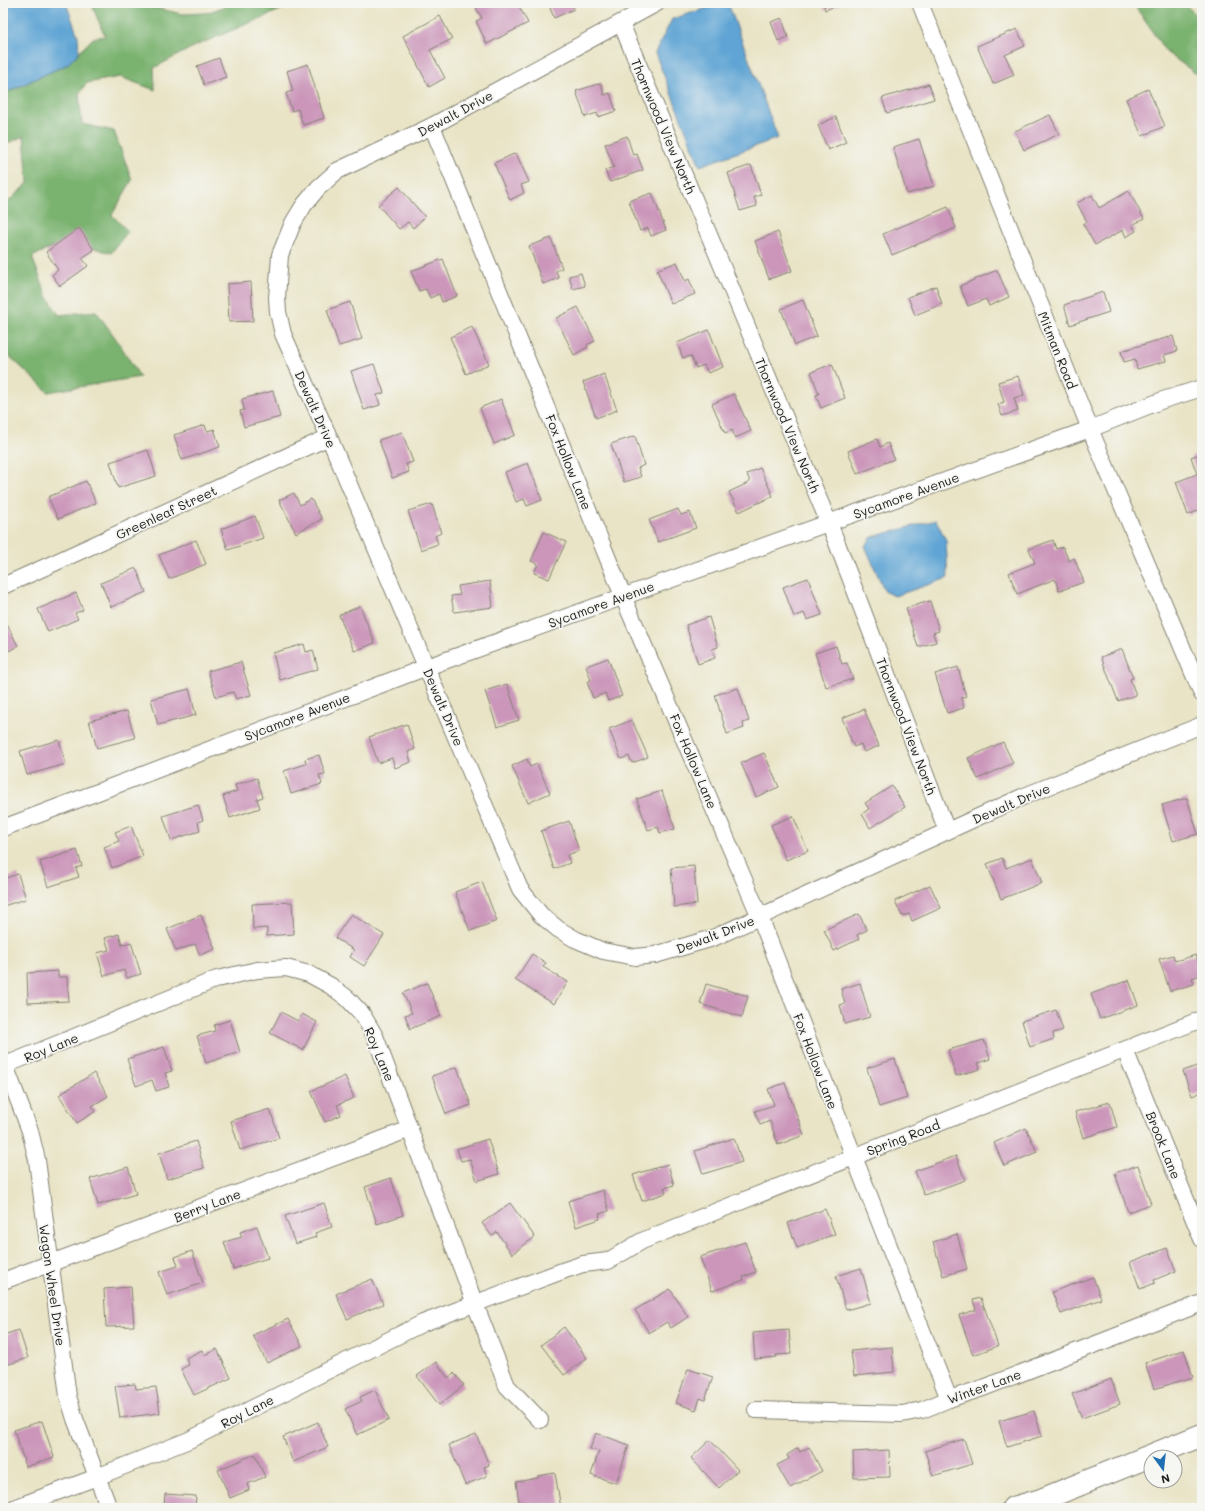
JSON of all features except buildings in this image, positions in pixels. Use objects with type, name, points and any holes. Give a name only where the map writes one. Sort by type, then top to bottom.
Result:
[{"type":"street","name":"Dewalt Drive","points":[[657,3],[432,126],[338,171],[318,188],[304,205],[293,223],[280,255],[277,298],[278,312],[283,334],[329,437],[520,889],[541,915],[558,929],[575,939],[603,951],[635,957],[670,951],[713,938],[1022,797],[1202,725]]},
{"type":"street","name":"Mitman Road","points":[[920,3],[1090,429],[1202,694]]},
{"type":"street","name":"Thornwood View North","points":[[621,23],[829,522],[947,831]]},
{"type":"street","name":"Fox Hollow Lane","points":[[432,126],[624,596],[760,917],[847,1141],[950,1399]]},
{"type":"street","name":"Sycamore Avenue","points":[[3,828],[427,667],[1090,429],[1163,400],[1202,388]]},
{"type":"street","name":"Greenleaf Street","points":[[3,586],[329,437]]},
{"type":"street","name":"Roy Lane","points":[[4,1064],[217,979],[257,970],[286,968],[309,974],[331,986],[347,998],[362,1014],[375,1036],[475,1304]]},
{"type":"street","name":"Spring Road","points":[[608,1261],[642,1241],[1202,1019]]},
{"type":"street","name":"Brook Lane","points":[[1125,1050],[1202,1239]]},
{"type":"street","name":"Wagon Wheel Drive","points":[[4,1064],[25,1115],[37,1160],[68,1396],[75,1419],[109,1508]]},
{"type":"street","name":"Berry Lane","points":[[3,1281],[410,1128]]},
{"type":"street","name":"Roy Lane","points":[[14,1508],[189,1440],[423,1323],[565,1270],[583,1264],[608,1261]]},
{"type":"street","name":"Winter Lane","points":[[756,1410],[902,1414],[922,1410],[1202,1303]]},
{"type":"street","points":[[475,1304],[508,1386],[540,1420]]},
{"type":"street","points":[[1013,1508],[1041,1500],[1202,1435]]},
{"type":"green space","points":[[91,3],[144,3],[147,6],[182,14],[206,13],[235,3],[297,3],[195,46],[154,68],[155,90],[120,77],[87,83],[79,94],[82,124],[114,131],[132,180],[112,215],[128,231],[111,253],[66,240],[32,257],[47,296],[59,315],[96,311],[119,343],[140,377],[48,392],[6,353],[3,345],[3,207],[28,183],[24,136],[3,145],[3,94],[68,64],[93,38],[105,36]]},
{"type":"green space","points":[[1133,3],[1184,3],[1202,21],[1202,78],[1166,52]]},
{"type":"water","points":[[3,3],[66,3],[78,36],[79,52],[68,64],[3,94]]},
{"type":"water","points":[[723,3],[728,3],[778,138],[700,166],[655,53],[672,19]]},
{"type":"water","points":[[936,520],[946,540],[948,578],[895,596],[885,592],[865,546],[872,537]]}]
